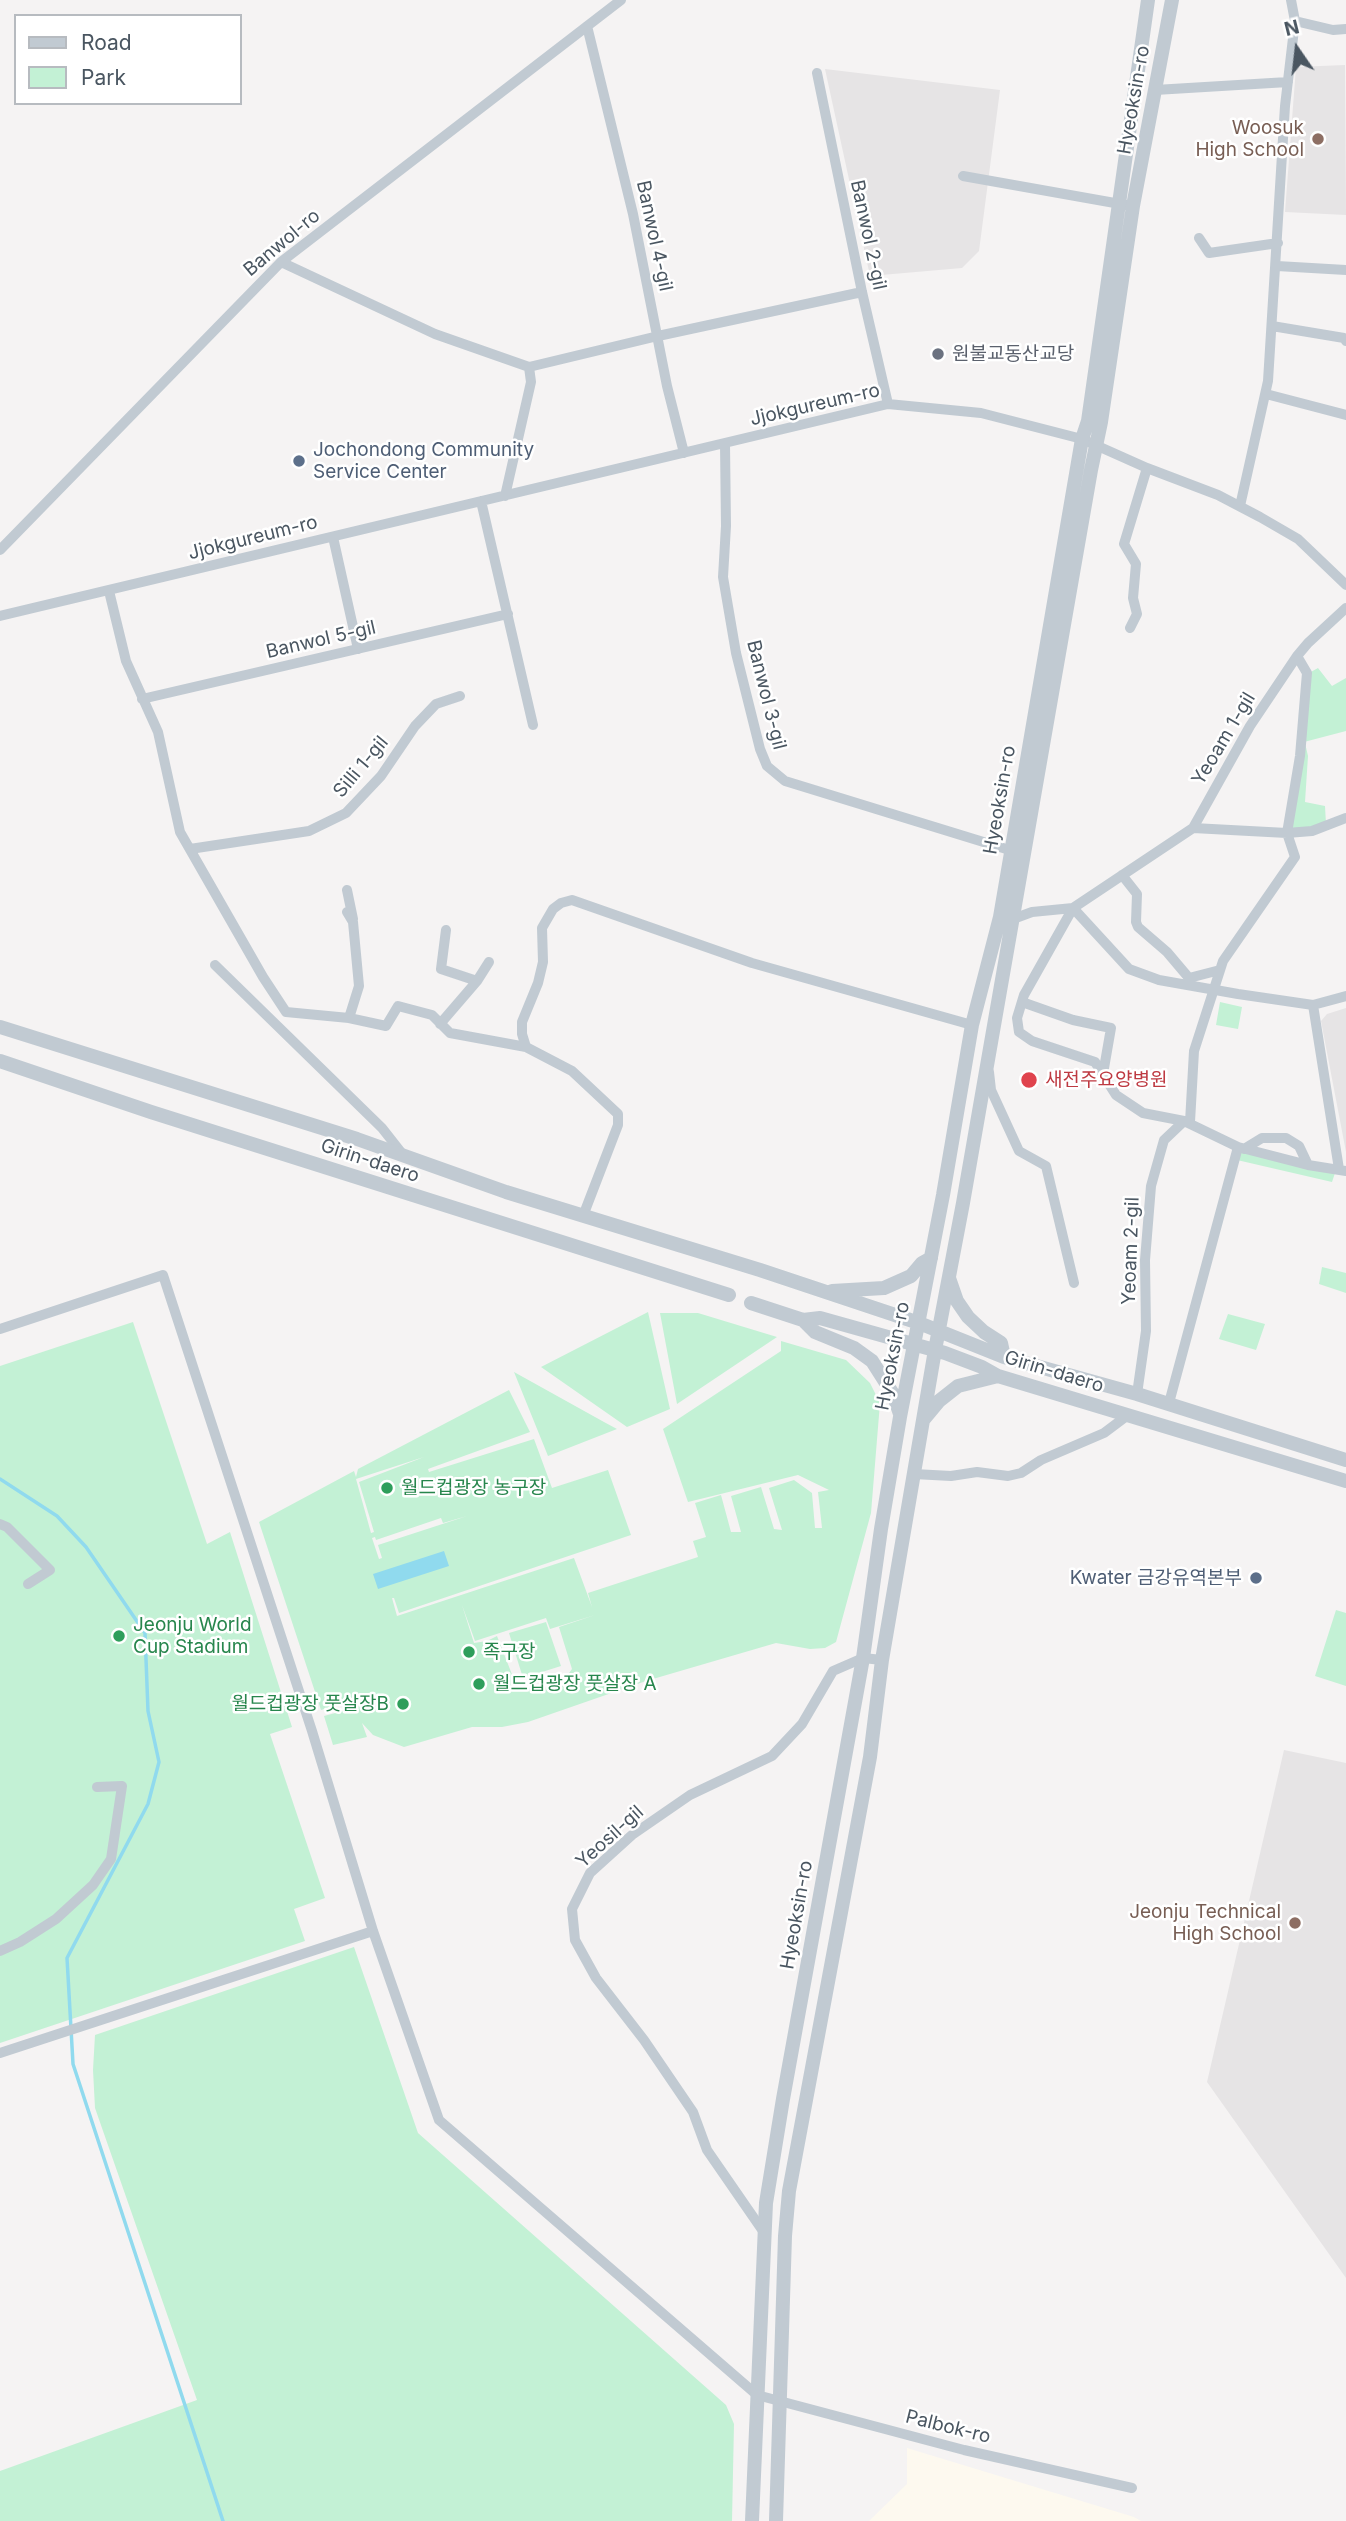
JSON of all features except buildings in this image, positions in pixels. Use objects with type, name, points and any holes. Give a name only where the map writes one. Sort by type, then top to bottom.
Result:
[{"type":"street","name":"Banwol-ro","points":[[0,550],[281,262],[621,0]]},
{"type":"street","name":"Hyeoksin-ro","points":[[776,2521],[785,2236],[789,2191],[870,1757],[882,1660],[963,1203],[1006,918],[1089,442],[1088,421],[1126,205],[1148,0]]},
{"type":"street","name":"Hyeoksin-ro","points":[[1126,205],[1155,90],[1172,0]]},
{"type":"street","points":[[1240,506],[1266,394],[1294,21],[1291,0]]},
{"type":"street","points":[[1294,21],[1334,30],[1346,29]]},
{"type":"street","name":"Banwol 4-gil","points":[[587,26],[633,215],[684,453]]},
{"type":"street","name":"Banwol 2-gil","points":[[817,73],[888,404]]},
{"type":"street","points":[[1155,90],[1288,82]]},
{"type":"street","points":[[964,176],[1126,205]]},
{"type":"street","points":[[1199,238],[1209,253],[1278,243]]},
{"type":"street","points":[[281,262],[435,334],[528,367],[862,292]]},
{"type":"street","points":[[1277,266],[1346,270]]},
{"type":"street","points":[[1272,326],[1344,338],[1346,341]]},
{"type":"street","points":[[505,496],[531,383],[528,367]]},
{"type":"street","points":[[1266,394],[1346,415]]},
{"type":"street","name":"Jjokgureum-ro","points":[[2,614],[888,404],[981,413],[1089,442],[1240,506],[1298,539],[1346,585]]},
{"type":"street","name":"Banwol 3-gil","points":[[725,444],[726,526],[723,578],[736,653],[760,749],[767,766],[785,781],[1017,853]]},
{"type":"street","points":[[1130,628],[1137,614],[1133,598],[1136,564],[1124,544],[1147,468]]},
{"type":"street","points":[[481,501],[533,725]]},
{"type":"street","points":[[332,537],[358,649]]},
{"type":"street","points":[[108,591],[126,661],[158,732],[180,832],[286,1012]]},
{"type":"street","name":"Yeoam 1-gil","points":[[1023,999],[1073,908],[1193,828],[1250,726],[1297,656],[1346,608]]},
{"type":"street","name":"Banwol 5-gil","points":[[142,699],[508,614]]},
{"type":"street","points":[[1187,1121],[1194,1051],[1223,961],[1296,857],[1287,833],[1300,756],[1307,673],[1297,656]]},
{"type":"street","name":"Silli 1-gil","points":[[190,849],[309,831],[346,813],[381,776],[415,726],[436,704],[460,696]]},
{"type":"street","points":[[1193,828],[1287,833],[1312,831],[1346,818]]},
{"type":"street","points":[[1122,875],[1137,894],[1138,927],[1167,952],[1189,978],[1220,970]]},
{"type":"street","points":[[347,890],[359,986],[349,1018]]},
{"type":"street","points":[[526,1047],[522,1022],[538,983],[543,962],[542,928],[553,909],[572,900],[752,963],[972,1025]]},
{"type":"street","points":[[1073,908],[1129,969],[1159,979],[1313,1005],[1346,996]]},
{"type":"street","name":"Yeoam 1-gil","points":[[1006,918],[1073,908]]},
{"type":"street","name":"Hyeoksin-ro","points":[[752,2521],[766,2203],[863,1658],[900,1417],[972,1025],[1006,918]]},
{"type":"street","points":[[446,930],[441,970],[477,981]]},
{"type":"street","points":[[440,1024],[477,981],[489,962]]},
{"type":"street","points":[[215,965],[382,1128],[404,1156]]},
{"type":"street","points":[[1103,1074],[1111,1028],[1073,1020],[1023,999],[1017,1025],[1025,1038],[1094,1062],[1116,1095],[1143,1113],[1187,1121],[1241,1148],[1308,1165],[1342,1170],[1313,1005]]},
{"type":"street","points":[[275,1022],[286,1012],[349,1018],[386,1026],[398,1006],[432,1015],[450,1033],[526,1047],[572,1070],[618,1114],[618,1125],[583,1216]]},
{"type":"street","name":"Girin-daero","points":[[0,1027],[583,1216],[760,1270],[919,1323],[1004,1357],[1138,1394],[1346,1460]]},
{"type":"street","name":"Girin-daero","points":[[0,1061],[164,1116],[729,1295]]},
{"type":"street","points":[[985,1069],[989,1068],[991,1090],[1019,1151],[1046,1166],[1074,1283]]},
{"type":"street","name":"Yeoam 2-gil","points":[[1138,1394],[1146,1331],[1145,1260],[1151,1186],[1164,1140],[1187,1121]]},
{"type":"street","points":[[1169,1404],[1241,1148],[1262,1138],[1286,1138],[1299,1146],[1308,1165]]},
{"type":"street","points":[[824,1292],[884,1287],[911,1276],[922,1263],[931,1258]]},
{"type":"street","points":[[0,1329],[163,1275],[312,1731],[373,1931],[439,2120],[757,2395]]},
{"type":"street","points":[[948,1276],[957,1301],[968,1317],[1001,1343],[1004,1357]]},
{"type":"street","name":"Girin-daero","points":[[751,1303],[803,1320],[820,1318],[935,1350],[982,1367],[998,1376],[1346,1481]]},
{"type":"street","points":[[803,1320],[816,1332],[854,1348],[872,1361],[893,1394],[900,1417]]},
{"type":"street","points":[[923,1420],[939,1401],[958,1386],[998,1376]]},
{"type":"street","points":[[914,1474],[951,1476],[977,1472],[1007,1476],[1021,1473],[1041,1460],[1104,1433],[1128,1415]]},
{"type":"street","points":[[0,1524],[7,1527],[50,1570],[28,1584]]},
{"type":"street","points":[[863,1658],[882,1660]]},
{"type":"street","name":"Yeosil-gil","points":[[765,2234],[707,2150],[693,2112],[644,2040],[596,1978],[575,1940],[572,1909],[590,1873],[632,1835],[690,1794],[772,1756],[802,1724],[833,1671],[863,1658]]},
{"type":"street","points":[[0,1951],[20,1942],[56,1919],[93,1885],[111,1859],[122,1786],[97,1787]]},
{"type":"street","points":[[0,2053],[373,1931]]},
{"type":"street","name":"Palbok-ro","points":[[757,2395],[964,2450],[1132,2488]]},
{"type":"shaded area","name":"Woosuk High School","points":[[1345,65],[1346,215],[1285,212],[1296,67]]},
{"type":"shaded area","points":[[825,69],[1000,90],[979,251],[962,268],[870,276]]},
{"type":"shaded area","points":[[1346,1008],[1346,1152],[1321,1021],[1327,1014]]},
{"type":"shaded area","name":"Jeonju Technical High School","points":[[1284,1750],[1346,1763],[1346,2278],[1207,2082]]},
{"type":"shaded area","points":[[907,2448],[1141,2521],[869,2521],[907,2484]]},
{"type":"green space","points":[[1318,668],[1332,686],[1346,678],[1346,731],[1304,742],[1309,673]]},
{"type":"green space","points":[[1305,743],[1308,756],[1305,802],[1325,806],[1326,824],[1289,832]]},
{"type":"green space","points":[[1220,1002],[1242,1007],[1238,1029],[1216,1025]]},
{"type":"green space","points":[[1239,1150],[1335,1173],[1332,1182],[1237,1160]]},
{"type":"green space","points":[[1322,1267],[1346,1273],[1346,1293],[1319,1284]]},
{"type":"green space","points":[[648,1312],[670,1409],[627,1427],[541,1367]]},
{"type":"green space","points":[[660,1313],[698,1313],[777,1337],[677,1404]]},
{"type":"green space","points":[[1228,1314],[1265,1324],[1256,1350],[1219,1339]]},
{"type":"green space","name":"Jeonju World Cup Stadium","points":[[133,1322],[207,1544],[230,1532],[292,1727],[270,1734],[325,1898],[294,1909],[305,1941],[0,2043],[0,1366]]},
{"type":"green space","points":[[781,1341],[846,1360],[870,1383],[880,1403],[871,1513],[836,1642],[825,1648],[810,1649],[776,1643],[646,1681],[528,1722],[502,1727],[472,1727],[404,1747],[373,1735],[362,1723],[367,1737],[333,1745],[324,1716],[350,1709],[343,1704],[321,1710],[259,1522],[354,1471],[356,1477],[358,1469],[509,1390],[530,1432],[428,1469],[429,1472],[534,1439],[552,1488],[608,1470],[631,1535],[399,1613],[392,1598],[397,1616],[574,1558],[592,1607],[588,1593],[698,1557],[693,1541],[706,1537],[695,1503],[721,1495],[731,1532],[741,1532],[731,1496],[761,1487],[774,1529],[782,1530],[769,1488],[794,1480],[812,1493],[815,1528],[822,1528],[818,1492],[829,1490],[798,1475],[688,1502],[663,1429],[781,1351]],"holes":[[[424,1457],[359,1482],[374,1532],[371,1533],[356,1479]],[[467,1516],[378,1545],[382,1558],[379,1559],[372,1538],[375,1537],[376,1540],[441,1518],[443,1523]],[[462,1605],[475,1641],[546,1618],[550,1629],[595,1615],[559,1627],[572,1669],[564,1680],[549,1687],[533,1689],[522,1685],[513,1677],[497,1636],[474,1643]]]},
{"type":"green space","points":[[514,1372],[604,1422],[617,1429],[548,1456]]},
{"type":"green space","points":[[1336,1610],[1346,1613],[1346,1686],[1315,1676]]},
{"type":"green space","points":[[546,1622],[561,1666],[523,1678],[509,1633]]},
{"type":"green space","points":[[354,1947],[418,2133],[726,2405],[734,2424],[732,2521],[0,2521],[0,2471],[197,2400],[95,2108],[95,2035]]},
{"type":"water","points":[[444,1551],[449,1566],[378,1589],[373,1574]]},
{"type":"waterway","points":[[0,1479],[57,1516],[86,1547],[145,1633],[148,1711],[159,1762],[148,1804],[67,1958],[73,2064],[223,2521]]},
{"type":"place","name":"Woosuk High School","points":[[1318,139]]},
{"type":"place","name":"원불교동산교당","points":[[938,354]]},
{"type":"place","name":"Jochondong Community Service Center","points":[[299,461]]},
{"type":"place","name":"새전주요양병원","points":[[1029,1080]]},
{"type":"place","name":"월드컵광장 농구장","points":[[387,1488]]},
{"type":"place","name":"Kwater 금강유역본부","points":[[1256,1578]]},
{"type":"place","name":"Jeonju World Cup Stadium","points":[[119,1636]]},
{"type":"place","name":"족구장","points":[[469,1652]]},
{"type":"place","name":"월드컵광장 풋살장 A","points":[[479,1684]]},
{"type":"place","name":"월드컵광장 풋살장B","points":[[403,1704]]},
{"type":"place","name":"Jeonju Technical High School","points":[[1295,1923]]}]
